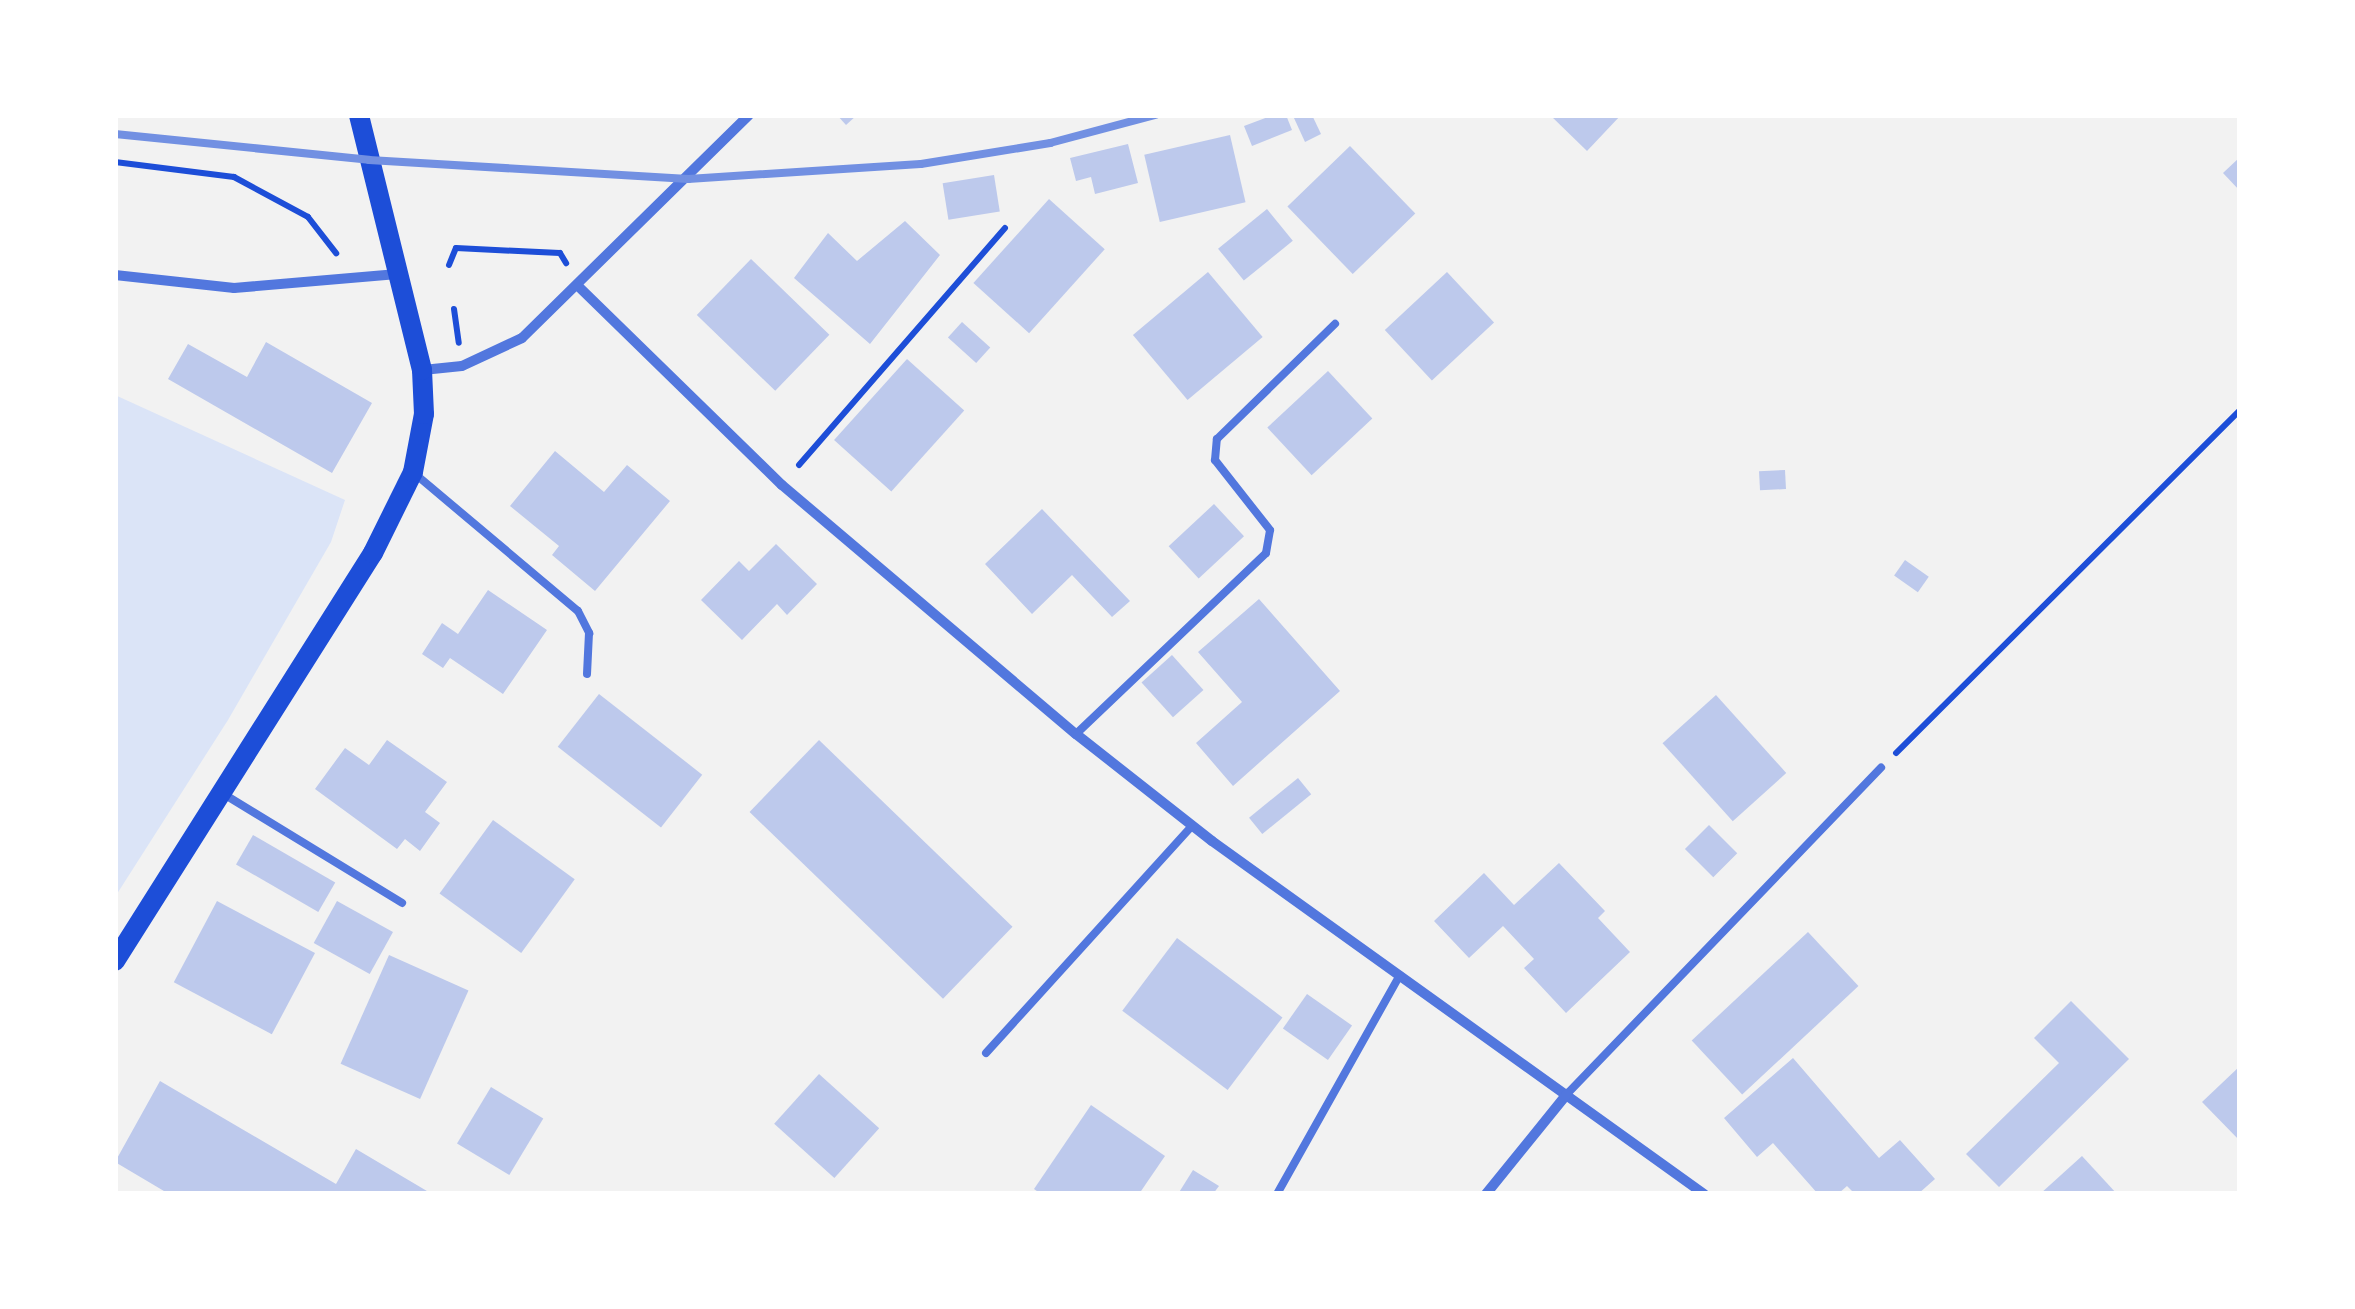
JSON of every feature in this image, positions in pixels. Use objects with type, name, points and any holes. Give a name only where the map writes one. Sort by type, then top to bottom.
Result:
[{"type":"main road","points":[[115,961],[219,791],[373,554],[413,472],[424,414],[422,370],[354,118]]},
{"type":"street","points":[[422,370],[462,366],[522,338],[750,115]]},
{"type":"street","points":[[115,275],[234,288],[359,282],[398,274]]},
{"type":"street","points":[[578,286],[782,485],[1076,734],[1192,826],[1704,1194]]},
{"type":"street","points":[[1486,1194],[1567,1094]]},
{"type":"lane","points":[[1076,734],[1266,552],[1270,530],[1215,460],[1217,440],[1335,324]]},
{"type":"lane","points":[[413,472],[578,611],[589,633],[587,674]]},
{"type":"lane","points":[[1567,1094],[1881,768]]},
{"type":"lane","points":[[219,791],[402,902]]},
{"type":"lane","points":[[986,1054],[1192,826]]},
{"type":"lane","points":[[1277,1194],[1400,975]]},
{"type":"path","points":[[115,162],[234,177],[308,218],[359,282]]},
{"type":"path","points":[[782,485],[1005,228]]},
{"type":"path","points":[[449,265],[456,248],[560,253],[578,286]]},
{"type":"path","points":[[1881,768],[2240,410]]},
{"type":"shaded area","points":[[115,395],[345,500],[331,542],[228,720],[115,897]]},
{"type":"building","points":[[837,115],[857,115],[846,125]]},
{"type":"building","points":[[1273,115],[1286,115],[1292,130],[1252,146],[1244,126]]},
{"type":"building","points":[[1312,115],[1321,134],[1305,142],[1294,118]]},
{"type":"building","points":[[1550,115],[1621,115],[1587,151]]},
{"type":"building","points":[[1230,135],[1246,202],[1160,222],[1144,155]]},
{"type":"building","points":[[1128,144],[1138,183],[1095,194],[1091,177],[1076,181],[1070,158]]},
{"type":"building","points":[[1350,146],[1415,214],[1353,274],[1287,206]]},
{"type":"building","points":[[2240,157],[2240,191],[2223,173]]},
{"type":"building","points":[[994,175],[1000,212],[948,220],[943,183]]},
{"type":"building","points":[[1049,199],[1105,249],[1029,333],[973,283]]},
{"type":"building","points":[[1267,209],[1293,241],[1244,281],[1218,249]]},
{"type":"building","points":[[905,221],[940,255],[870,344],[794,278],[828,233],[857,261]]},
{"type":"building","points":[[751,259],[829,335],[775,391],[697,315]]},
{"type":"building","points":[[1208,272],[1263,337],[1188,400],[1133,335]]},
{"type":"building","points":[[1447,272],[1494,322],[1432,380],[1385,330]]},
{"type":"building","points":[[962,322],[990,347],[976,363],[948,338]]},
{"type":"building","points":[[266,342],[372,403],[332,473],[168,379],[188,344],[247,377]]},
{"type":"building","points":[[907,359],[964,411],[891,492],[834,440]]},
{"type":"building","points":[[1328,371],[1372,419],[1312,475],[1267,428]]},
{"type":"building","points":[[555,451],[604,492],[627,465],[670,501],[595,591],[552,555],[559,546],[510,506]]},
{"type":"building","points":[[1785,470],[1786,489],[1760,490],[1759,471]]},
{"type":"building","points":[[1214,504],[1244,536],[1199,578],[1169,546]]},
{"type":"building","points":[[1042,509],[1130,601],[1112,617],[1072,575],[1032,614],[985,564]]},
{"type":"building","points":[[776,544],[817,584],[787,615],[777,604],[742,640],[701,600],[739,561],[749,571]]},
{"type":"building","points":[[1905,560],[1929,577],[1918,592],[1894,576]]},
{"type":"building","points":[[488,590],[547,630],[503,694],[450,658],[443,668],[422,654],[442,623],[458,634]]},
{"type":"building","points":[[1259,599],[1340,691],[1233,786],[1196,743],[1242,702],[1198,652]]},
{"type":"building","points":[[1172,655],[1203,690],[1173,717],[1142,682]]},
{"type":"building","points":[[599,694],[702,775],[661,827],[558,747]]},
{"type":"building","points":[[1716,695],[1786,773],[1733,821],[1662,743]]},
{"type":"building","points":[[387,740],[447,782],[425,812],[440,823],[420,851],[405,839],[397,849],[315,789],[345,748],[369,765]]},
{"type":"building","points":[[819,740],[1013,927],[943,999],[750,812]]},
{"type":"building","points":[[1298,778],[1311,794],[1262,834],[1249,818]]},
{"type":"building","points":[[493,820],[575,879],[521,953],[440,894]]},
{"type":"building","points":[[1709,825],[1737,853],[1713,877],[1685,849]]},
{"type":"building","points":[[253,835],[335,882],[318,912],[236,864]]},
{"type":"building","points":[[1559,863],[1605,911],[1598,918],[1630,952],[1566,1013],[1524,968],[1534,959],[1503,926],[1469,958],[1434,921],[1484,873],[1514,905]]},
{"type":"building","points":[[217,901],[315,953],[272,1034],[174,982]]},
{"type":"building","points":[[337,901],[393,932],[370,974],[314,943]]},
{"type":"building","points":[[1808,932],[1858,986],[1742,1095],[1692,1040]]},
{"type":"building","points":[[1177,938],[1282,1017],[1228,1090],[1122,1011]]},
{"type":"building","points":[[389,955],[468,990],[420,1099],[341,1064]]},
{"type":"building","points":[[1307,994],[1352,1026],[1328,1060],[1283,1028]]},
{"type":"building","points":[[2071,1001],[2129,1059],[1999,1187],[1966,1154],[2059,1063],[2034,1038]]},
{"type":"building","points":[[1793,1058],[1879,1158],[1900,1140],[1935,1179],[1918,1194],[1855,1194],[1847,1186],[1838,1194],[1818,1194],[1773,1143],[1757,1157],[1724,1118]]},
{"type":"building","points":[[2240,1066],[2240,1141],[2202,1102]]},
{"type":"building","points":[[819,1074],[879,1128],[834,1178],[774,1124]]},
{"type":"building","points":[[160,1081],[336,1184],[356,1149],[432,1194],[169,1194],[115,1162]]},
{"type":"building","points":[[491,1087],[543,1118],[509,1175],[457,1144]]},
{"type":"building","points":[[1091,1105],[1165,1156],[1139,1194],[1041,1194],[1034,1189]]},
{"type":"building","points":[[2082,1156],[2117,1194],[2040,1194]]},
{"type":"building","points":[[1193,1170],[1219,1186],[1213,1194],[1178,1194]]},
{"type":"railway","points":[[115,134],[369,160],[688,179],[921,164],[1050,143],[1155,115]]}]
